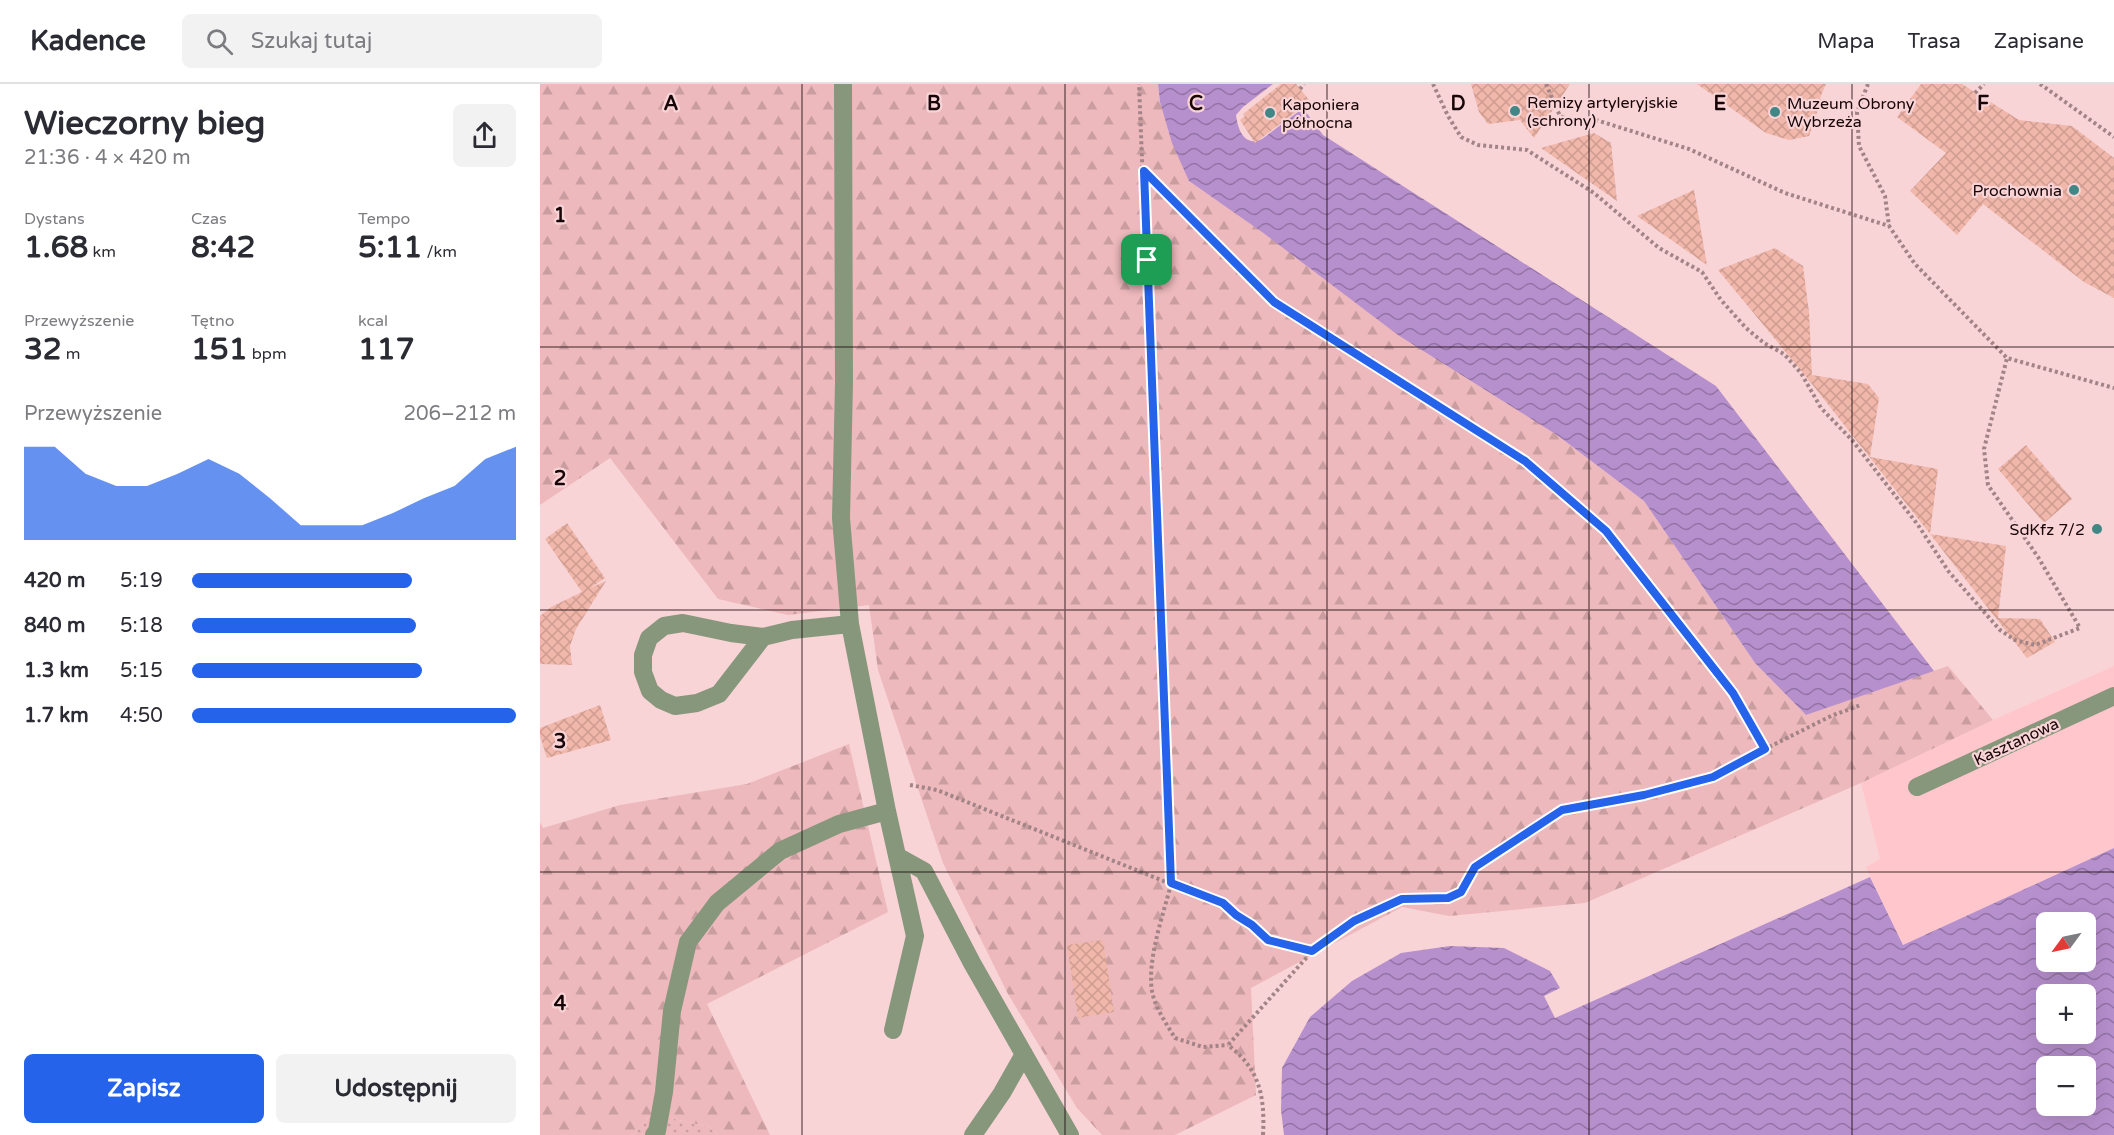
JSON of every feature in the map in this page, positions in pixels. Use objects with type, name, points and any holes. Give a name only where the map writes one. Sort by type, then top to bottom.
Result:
[{"type":"lane","points":[[843,84],[844,383],[841,518],[850,624],[887,811],[915,936],[893,1030]]},
{"type":"lane","points":[[763,637],[719,694],[697,703],[675,706],[661,700],[650,691],[643,672],[643,655],[650,638],[664,626],[683,623],[763,637],[792,630],[850,624]]},
{"type":"lane","name":"Kasztanowa","points":[[1917,787],[2114,696]]},
{"type":"lane","points":[[654,1135],[657,1131],[664,1092],[672,1011],[688,942],[717,903],[780,851],[839,824],[887,811]]},
{"type":"lane","points":[[897,856],[924,871],[972,963],[1070,1135]]},
{"type":"lane","points":[[973,1135],[1002,1093],[1024,1054]]},
{"type":"path","points":[[1139,84],[1171,884],[1152,961],[1152,991],[1160,1012],[1175,1038],[1203,1047],[1228,1045],[1242,1056],[1261,1090],[1264,1116],[1263,1135]]},
{"type":"path","points":[[1299,89],[1304,84]]},
{"type":"path","points":[[1433,84],[1461,137],[1478,144],[1527,150],[1594,193],[1659,248],[1702,272],[1721,300],[1746,328],[1764,343],[1784,354],[1801,373],[1821,408],[1852,441],[1913,518],[1949,572],[2000,630],[2015,640],[2035,645],[2080,628],[2038,557],[1988,485],[1984,449],[2007,358]]},
{"type":"path","points":[[1546,84],[1560,116],[1576,123],[1596,120],[1689,149],[1785,193],[1888,226]]},
{"type":"path","points":[[1868,84],[1857,112],[1859,146],[1885,195],[1888,226],[1915,264],[2007,358],[2114,388]]},
{"type":"path","points":[[1975,93],[1984,84]]},
{"type":"path","points":[[2040,84],[2114,137]]},
{"type":"path","points":[[1144,171],[1274,302],[1525,461],[1606,531],[1733,693],[1765,749]]},
{"type":"path","points":[[1228,1045],[1312,951],[1354,921],[1402,899],[1448,898],[1461,892],[1475,867],[1562,810],[1644,795],[1713,777],[1831,716],[1861,705]]},
{"type":"path","points":[[882,779],[938,790],[1223,903],[1268,940],[1312,951]]},
{"type":"shaded area","points":[[2114,666],[2114,848],[1903,945],[1866,867],[1880,859],[1861,783]]},
{"type":"green space","points":[[540,84],[1158,84],[1160,102],[1189,181],[1557,435],[1644,501],[1755,663],[1806,715],[1948,666],[1993,720],[1861,783],[1585,903],[1449,916],[1402,907],[1251,988],[1256,1095],[1175,1135],[1102,1135],[1077,1108],[1008,994],[943,863],[878,670],[869,605],[788,615],[718,599],[610,458],[540,505]]},
{"type":"green space","points":[[849,744],[888,912],[707,1004],[770,1135],[718,1135],[710,1127],[652,1114],[632,1135],[540,1135],[540,822],[543,828],[620,805],[747,784]]},
{"type":"green space","points":[[652,1114],[710,1127],[718,1135],[632,1135]]},
{"type":"water","points":[[1158,84],[1273,84],[1236,115],[1241,132],[1247,139],[1256,141],[1262,139],[1303,108],[1323,135],[1716,386],[1934,671],[1806,715],[1755,663],[1644,501],[1557,435],[1398,335],[1262,232],[1189,181],[1172,143],[1160,102]]},
{"type":"water","points":[[2114,848],[2114,1135],[1284,1135],[1281,1110],[1282,1068],[1310,1017],[1352,981],[1401,953],[1450,946],[1504,948],[1550,971],[1560,988],[1544,996],[1555,1018],[1870,877],[1903,945]]},
{"type":"building","name":"Kaponiera północna","points":[[1281,84],[1296,84],[1310,101],[1255,143],[1240,120],[1245,116],[1243,114]]},
{"type":"building","name":"Remizy artyleryjskie (schrony)","points":[[1471,84],[1570,84],[1534,138],[1520,120],[1488,124],[1479,112]]},
{"type":"building","name":"Muzeum Obrony Wybrzeża","points":[[1697,84],[1826,84],[1809,136],[1789,140],[1766,133]]},
{"type":"building","points":[[1921,84],[1962,84],[2019,120],[2072,126],[2114,158],[2114,298],[2084,282],[1983,204],[1957,235],[1910,191],[1946,153],[1897,117]]},
{"type":"building","points":[[1594,133],[1611,143],[1617,201],[1541,148]]},
{"type":"building","points":[[1694,190],[1707,265],[1637,216]]},
{"type":"building","points":[[1775,248],[1803,266],[1809,312],[1812,375],[1868,384],[1879,398],[1870,457],[1938,469],[1930,534],[1808,379],[1718,270]]},
{"type":"building","points":[[2026,445],[2072,499],[2044,523],[1998,469]]},
{"type":"building","points":[[567,523],[605,578],[590,588],[606,581],[576,629],[570,646],[572,665],[540,664],[540,616],[551,607],[582,592],[545,539]]},
{"type":"building","points":[[1930,534],[2006,546],[1998,618],[2040,619],[2055,642],[2027,658]]},
{"type":"building","points":[[600,705],[611,740],[547,758],[540,736],[540,728]]},
{"type":"building","points":[[1103,940],[1114,1012],[1078,1018],[1067,945]]},
{"type":"place","name":"Remizy artyleryjskie (schrony)","points":[[1515,111]]},
{"type":"place","name":"Muzeum Obrony Wybrzeża","points":[[1775,112]]},
{"type":"place","name":"Kaponiera północna","points":[[1270,113]]},
{"type":"place","name":"Prochownia","points":[[2074,190]]},
{"type":"place","name":"SdKfz 7/2","points":[[2097,529]]},
{"type":"route","points":[[1144,171],[1274,302],[1525,461],[1606,531],[1733,693],[1765,749],[1713,777],[1644,795],[1562,810],[1475,867],[1461,892],[1448,898],[1402,899],[1354,921],[1312,951],[1268,940],[1223,903],[1171,883],[1147,260],[1144,171]]}]
